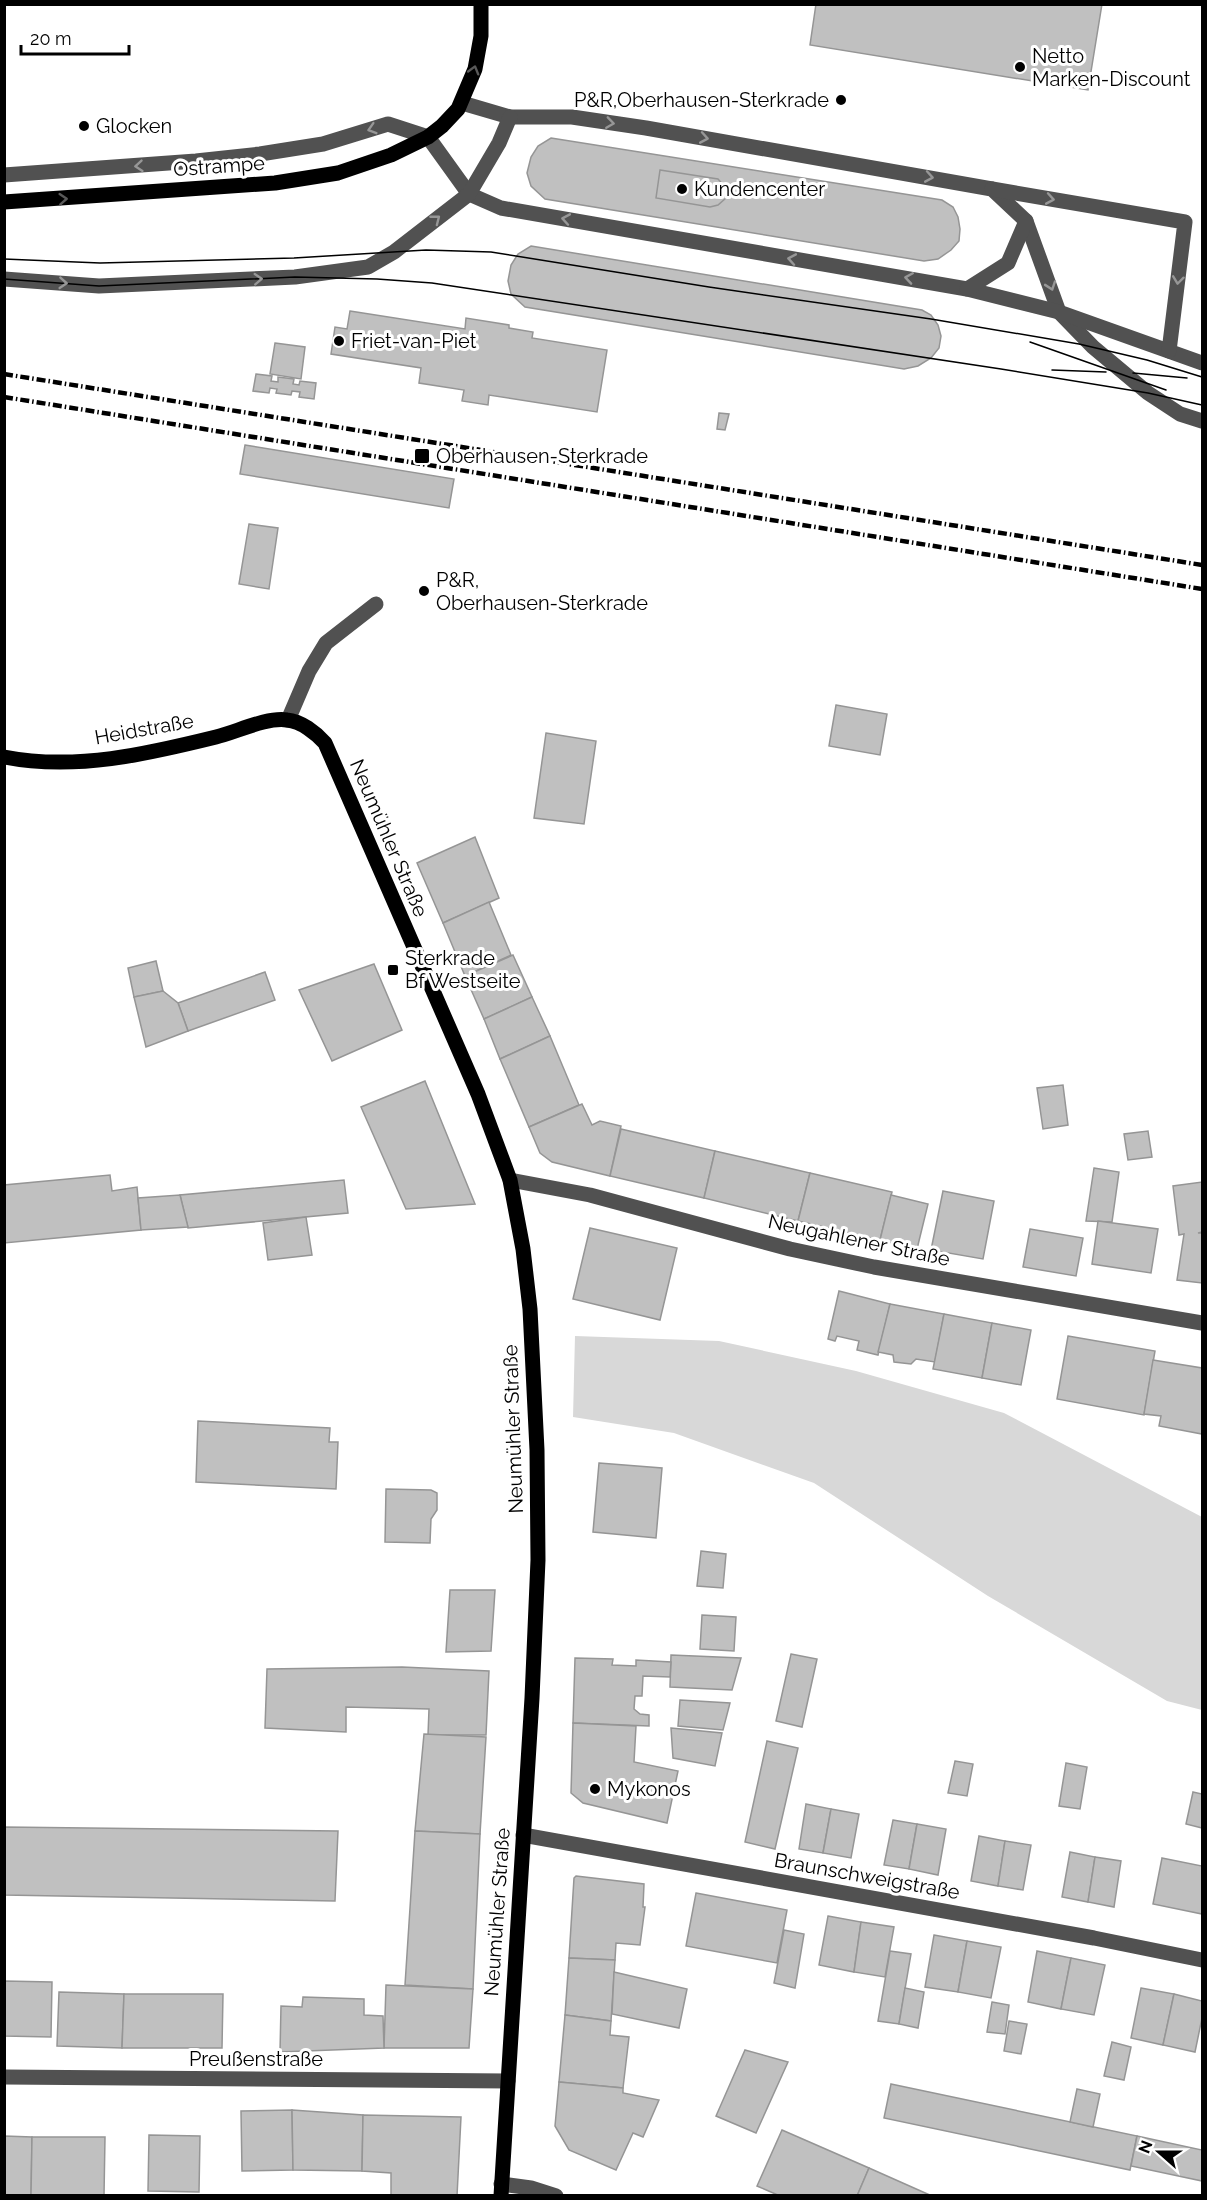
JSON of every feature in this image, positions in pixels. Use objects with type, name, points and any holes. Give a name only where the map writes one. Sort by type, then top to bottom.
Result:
[{"type":"main road","name":"Ostrampe","points":[[4,202],[275,183],[338,173],[391,155],[428,137],[454,115],[462,102],[475,69],[481,36],[481,4]]},
{"type":"main road","name":"Heidstraße","points":[[4,757],[75,762],[130,757],[240,731],[262,723],[288,720]]},
{"type":"main road","name":"Neumühler Straße","points":[[288,720],[310,729],[325,743],[478,1094],[510,1180],[518,1214],[530,1309],[537,1450],[538,1560],[501,2190]]},
{"type":"street","points":[[462,102],[510,117],[572,117],[635,126],[1185,222],[1169,351]]},
{"type":"street","points":[[4,279],[99,286],[295,277],[368,267],[394,252],[469,194],[499,143],[510,117]]},
{"type":"street","points":[[4,175],[260,154],[323,144],[388,124],[428,137],[469,194],[501,208],[967,289],[1059,312],[1203,363]]},
{"type":"street","points":[[992,189],[1026,221],[1059,312],[1093,347],[1148,393],[1180,414],[1203,421]]},
{"type":"street","points":[[967,289],[1008,263],[1026,221]]},
{"type":"street","points":[[288,720],[309,671],[326,643],[376,604]]},
{"type":"street","name":"Neugahlener Straße","points":[[510,1180],[590,1194],[789,1249],[874,1268],[1203,1323]]},
{"type":"street","name":"Braunschweigstraße","points":[[523,1835],[1094,1938],[1203,1960]]},
{"type":"street","name":"Preußenstraße","points":[[4,2078],[508,2081]]},
{"type":"street","points":[[501,2190],[531,2188],[556,2196]]},
{"type":"shaded area","points":[[575,1336],[719,1341],[856,1371],[1004,1413],[1202,1517],[1202,1710],[1167,1701],[988,1596],[814,1483],[674,1433],[573,1417]]},
{"type":"building","name":"Netto Marken-Discount","points":[[816,4],[1102,4],[1088,90],[810,45]]},
{"type":"building","points":[[551,138],[942,200],[953,207],[958,217],[959,241],[938,259],[924,261],[545,199],[531,186],[527,173],[531,157],[538,146]]},
{"type":"building","points":[[660,170],[718,179],[725,187],[726,198],[718,205],[710,207],[656,198]]},
{"type":"building","points":[[531,246],[922,310],[931,315],[938,325],[941,336],[939,348],[931,358],[918,366],[904,369],[525,307],[511,294],[508,281],[511,265],[518,254]]},
{"type":"building","points":[[350,311],[465,329],[466,318],[509,325],[509,328],[533,332],[532,338],[607,350],[597,412],[489,395],[488,405],[462,401],[464,390],[419,383],[421,368],[331,354],[335,327],[347,329]]},
{"type":"building","points":[[275,343],[305,347],[301,379],[270,374]]},
{"type":"building","points":[[256,374],[272,376],[271,381],[278,382],[278,377],[294,379],[293,384],[299,385],[300,381],[316,383],[314,399],[299,397],[300,392],[292,391],[291,395],[276,393],[277,389],[270,388],[269,393],[253,391]]},
{"type":"building","points":[[719,413],[729,414],[725,430],[717,429]]},
{"type":"building","points":[[245,445],[454,479],[449,508],[240,474]]},
{"type":"building","points":[[249,524],[278,528],[269,589],[239,584]]},
{"type":"building","points":[[836,705],[887,714],[880,755],[829,746]]},
{"type":"building","points":[[546,733],[596,741],[584,824],[534,818]]},
{"type":"building","points":[[475,837],[499,898],[443,923],[417,863]]},
{"type":"building","points":[[489,902],[511,955],[465,976],[443,923]]},
{"type":"building","points":[[513,955],[532,997],[484,1019],[465,976]]},
{"type":"building","points":[[156,961],[163,991],[134,997],[128,968]]},
{"type":"building","points":[[374,964],[402,1030],[332,1061],[299,990]]},
{"type":"building","points":[[265,972],[275,1000],[188,1031],[178,1003]]},
{"type":"building","points":[[163,991],[178,1003],[188,1031],[146,1047],[134,997]]},
{"type":"building","points":[[532,997],[550,1036],[500,1059],[484,1019]]},
{"type":"building","points":[[550,1036],[579,1105],[529,1127],[500,1059]]},
{"type":"building","points":[[425,1081],[475,1204],[406,1209],[361,1107]]},
{"type":"building","points":[[1063,1085],[1068,1125],[1043,1129],[1037,1088]]},
{"type":"building","points":[[582,1104],[592,1125],[600,1121],[621,1126],[610,1176],[552,1162],[540,1153],[529,1127]]},
{"type":"building","points":[[621,1129],[715,1151],[704,1198],[610,1176]]},
{"type":"building","points":[[1148,1131],[1152,1157],[1128,1160],[1124,1134]]},
{"type":"building","points":[[715,1151],[810,1173],[798,1221],[704,1198]]},
{"type":"building","points":[[1094,1168],[1119,1172],[1112,1222],[1086,1221]]},
{"type":"building","points":[[810,1173],[892,1192],[880,1240],[798,1221]]},
{"type":"building","points":[[110,1175],[112,1191],[137,1187],[141,1230],[4,1243],[4,1185]]},
{"type":"building","points":[[344,1180],[348,1213],[188,1228],[180,1195]]},
{"type":"building","points":[[1202,1182],[1202,1232],[1198,1233],[1202,1233],[1202,1283],[1177,1280],[1184,1234],[1179,1235],[1173,1186]]},
{"type":"building","points":[[943,1191],[994,1201],[983,1259],[931,1250]]},
{"type":"building","points":[[180,1195],[188,1227],[141,1230],[138,1198]]},
{"type":"building","points":[[891,1195],[928,1204],[917,1249],[880,1240]]},
{"type":"building","points":[[306,1217],[312,1255],[268,1260],[263,1223]]},
{"type":"building","points":[[1098,1221],[1158,1229],[1151,1273],[1092,1264]]},
{"type":"building","points":[[590,1228],[677,1248],[660,1320],[573,1299]]},
{"type":"building","points":[[1030,1229],[1083,1238],[1076,1276],[1023,1267]]},
{"type":"building","points":[[839,1291],[890,1304],[878,1355],[857,1350],[859,1341],[837,1336],[835,1341],[828,1339]]},
{"type":"building","points":[[890,1304],[944,1314],[935,1362],[916,1359],[911,1364],[894,1362],[893,1355],[878,1352]]},
{"type":"building","points":[[944,1314],[992,1323],[982,1378],[933,1369]]},
{"type":"building","points":[[992,1323],[1031,1330],[1021,1385],[982,1378]]},
{"type":"building","points":[[1068,1336],[1155,1351],[1144,1415],[1057,1399]]},
{"type":"building","points":[[1153,1360],[1202,1368],[1202,1434],[1159,1426],[1161,1416],[1144,1414]]},
{"type":"building","points":[[198,1421],[330,1428],[329,1442],[338,1442],[336,1489],[196,1482]]},
{"type":"building","points":[[599,1463],[662,1468],[656,1538],[593,1532]]},
{"type":"building","points":[[386,1489],[431,1490],[437,1493],[437,1510],[431,1519],[430,1543],[385,1542]]},
{"type":"building","points":[[701,1551],[726,1554],[723,1588],[697,1586]]},
{"type":"building","points":[[450,1590],[495,1590],[491,1651],[446,1652]]},
{"type":"building","points":[[702,1615],[736,1617],[734,1651],[700,1649]]},
{"type":"building","points":[[791,1654],[817,1659],[802,1727],[776,1721]]},
{"type":"building","points":[[671,1655],[741,1658],[732,1690],[670,1687]]},
{"type":"building","points":[[575,1658],[613,1659],[612,1665],[636,1666],[636,1660],[671,1662],[670,1677],[643,1676],[642,1696],[635,1696],[634,1709],[640,1714],[649,1715],[649,1726],[573,1723]]},
{"type":"building","points":[[402,1667],[489,1671],[486,1735],[428,1735],[429,1709],[346,1707],[346,1732],[265,1728],[267,1669]]},
{"type":"building","points":[[680,1700],[730,1703],[723,1730],[678,1726]]},
{"type":"building","points":[[573,1723],[636,1726],[634,1762],[678,1771],[667,1823],[583,1803],[571,1793]]},
{"type":"building","points":[[671,1728],[722,1733],[715,1766],[673,1758]]},
{"type":"building","points":[[424,1734],[486,1737],[480,1834],[415,1831]]},
{"type":"building","points":[[767,1741],[798,1748],[775,1849],[745,1842]]},
{"type":"building","points":[[955,1761],[973,1764],[967,1796],[948,1793]]},
{"type":"building","points":[[1066,1763],[1087,1767],[1080,1809],[1059,1806]]},
{"type":"building","points":[[1193,1792],[1202,1794],[1202,1828],[1186,1824]]},
{"type":"building","points":[[806,1804],[831,1809],[823,1853],[799,1849]]},
{"type":"building","points":[[831,1809],[859,1814],[851,1858],[823,1853]]},
{"type":"building","points":[[893,1820],[917,1824],[909,1869],[884,1865]]},
{"type":"building","points":[[917,1824],[946,1829],[938,1875],[909,1869]]},
{"type":"building","points":[[4,1827],[338,1831],[335,1901],[4,1895]]},
{"type":"building","points":[[415,1831],[480,1834],[473,1989],[405,1985]]},
{"type":"building","points":[[979,1836],[1005,1841],[998,1886],[971,1881]]},
{"type":"building","points":[[1005,1841],[1031,1845],[1023,1890],[998,1886]]},
{"type":"building","points":[[1070,1852],[1095,1857],[1088,1902],[1062,1897]]},
{"type":"building","points":[[1095,1857],[1121,1861],[1114,1907],[1088,1902]]},
{"type":"building","points":[[1162,1858],[1202,1866],[1202,1914],[1153,1904]]},
{"type":"building","points":[[576,1876],[644,1884],[643,1907],[645,1907],[640,1945],[616,1943],[615,1960],[569,1958],[574,1878]]},
{"type":"building","points":[[696,1893],[787,1910],[777,1963],[686,1946]]},
{"type":"building","points":[[828,1916],[861,1922],[854,1972],[819,1965]]},
{"type":"building","points":[[861,1922],[894,1927],[885,1977],[854,1972]]},
{"type":"building","points":[[784,1930],[804,1934],[795,1988],[774,1983]]},
{"type":"building","points":[[934,1935],[967,1941],[958,1992],[925,1987]]},
{"type":"building","points":[[967,1941],[1001,1947],[991,1998],[958,1992]]},
{"type":"building","points":[[890,1951],[911,1954],[899,2024],[878,2021]]},
{"type":"building","points":[[1037,1951],[1071,1958],[1061,2009],[1028,2002]]},
{"type":"building","points":[[569,1958],[615,1960],[611,2021],[565,2015]]},
{"type":"building","points":[[1071,1958],[1105,1965],[1094,2015],[1061,2009]]},
{"type":"building","points":[[614,1972],[687,1989],[679,2028],[612,2014]]},
{"type":"building","points":[[4,1981],[52,1982],[51,2037],[4,2036]]},
{"type":"building","points":[[386,1985],[473,1989],[469,2048],[384,2048]]},
{"type":"building","points":[[905,1988],[924,1992],[918,2028],[899,2024]]},
{"type":"building","points":[[1141,1988],[1174,1994],[1163,2045],[1131,2038]]},
{"type":"building","points":[[59,1992],[124,1994],[122,2048],[57,2046]]},
{"type":"building","points":[[124,1994],[223,1994],[222,2048],[122,2048]]},
{"type":"building","points":[[1174,1994],[1202,2001],[1202,2018],[1195,2052],[1163,2045]]},
{"type":"building","points":[[303,1997],[364,1999],[364,2015],[383,2016],[384,2048],[280,2052],[281,2006],[302,2007]]},
{"type":"building","points":[[992,2002],[1009,2005],[1005,2034],[987,2032]]},
{"type":"building","points":[[565,2015],[611,2021],[610,2035],[629,2037],[623,2088],[559,2082]]},
{"type":"building","points":[[1009,2021],[1027,2024],[1021,2054],[1004,2051]]},
{"type":"building","points":[[1112,2042],[1131,2047],[1124,2080],[1104,2076]]},
{"type":"building","points":[[745,2050],[788,2062],[756,2133],[716,2116]]},
{"type":"building","points":[[559,2082],[623,2088],[623,2093],[659,2100],[643,2137],[633,2133],[616,2170],[569,2150],[555,2126]]},
{"type":"building","points":[[891,2084],[1137,2136],[1130,2170],[884,2118]]},
{"type":"building","points":[[1077,2089],[1100,2094],[1093,2127],[1070,2122]]},
{"type":"building","points":[[292,2110],[293,2170],[242,2171],[241,2111]]},
{"type":"building","points":[[292,2110],[363,2115],[362,2171],[293,2170]]},
{"type":"building","points":[[363,2115],[461,2117],[457,2196],[391,2196],[391,2173],[362,2171]]},
{"type":"building","points":[[782,2130],[869,2168],[857,2196],[780,2196],[757,2186]]},
{"type":"building","points":[[149,2135],[200,2136],[199,2192],[148,2191]]},
{"type":"building","points":[[4,2136],[32,2137],[31,2196],[4,2196]]},
{"type":"building","points":[[1137,2136],[1202,2150],[1202,2181],[1131,2166]]},
{"type":"building","points":[[32,2137],[105,2137],[104,2196],[31,2196]]},
{"type":"building","points":[[869,2168],[932,2196],[857,2196]]},
{"type":"tram line","points":[[4,259],[100,263],[294,258],[426,250],[491,252],[931,319],[1079,344],[1147,360],[1202,377]]},
{"type":"tram line","points":[[4,279],[99,286],[295,277],[432,283],[1001,369],[1148,393],[1202,405]]},
{"type":"tram line","points":[[1030,342],[1166,390]]},
{"type":"tram line","points":[[1052,370],[1106,372]]},
{"type":"tram line","points":[[1133,373],[1187,378]]},
{"type":"railway","points":[[4,374],[1202,565]]},
{"type":"railway","points":[[4,397],[1202,589]]},
{"type":"place","name":"Netto Marken-Discount","points":[[1020,67]]},
{"type":"place","name":"P&R,Oberhausen-Sterkrade","points":[[841,100]]},
{"type":"place","name":"Glocken","points":[[84,126]]},
{"type":"place","name":"Kundencenter","points":[[682,189]]},
{"type":"place","name":"Friet-van-Piet","points":[[339,341]]},
{"type":"place","name":"Oberhausen-Sterkrade","points":[[422,456]]},
{"type":"place","name":"P&R, Oberhausen-Sterkrade","points":[[424,591]]},
{"type":"place","name":"Sterkrade Bf Westseite","points":[[393,970]]},
{"type":"place","name":"Mykonos","points":[[595,1789]]}]
